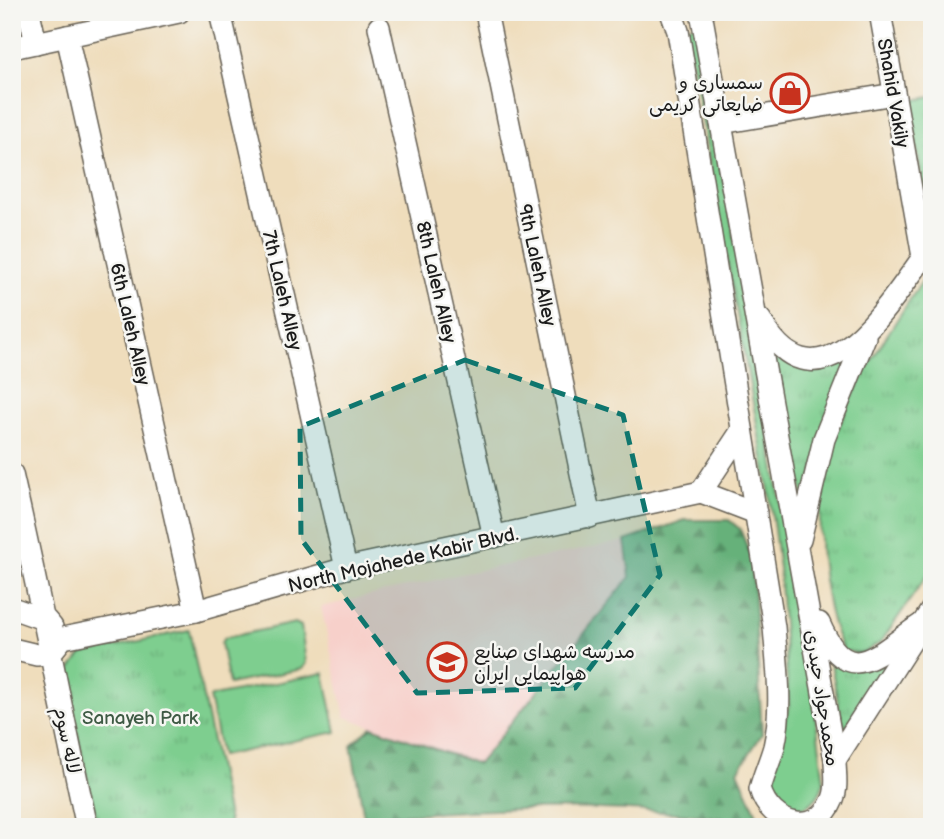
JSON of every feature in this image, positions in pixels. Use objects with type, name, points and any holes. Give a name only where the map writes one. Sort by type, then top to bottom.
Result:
[{"type":"street","points":[[29,12],[36,43]]},
{"type":"street","points":[[12,48],[179,12]]},
{"type":"street","name":"7th Laleh Alley","points":[[220,12],[346,568]]},
{"type":"street","name":"9th Laleh Alley","points":[[486,12],[590,517]]},
{"type":"street","name":"محمدجواد حیدری","points":[[671,12],[678,30],[756,513],[779,679],[773,749],[760,789],[771,812],[793,823],[817,818],[834,798],[835,760],[701,12]]},
{"type":"street","name":"Shahid Vakily","points":[[880,12],[927,251]]},
{"type":"street","name":"8th Laleh Alley","points":[[379,27],[494,537]]},
{"type":"street","name":"6th Laleh Alley","points":[[67,36],[196,611]]},
{"type":"street","points":[[721,123],[894,94]]},
{"type":"street","points":[[753,307],[782,351],[803,361],[829,359],[848,349],[869,328],[927,251]]},
{"type":"street","points":[[798,548],[824,439],[869,328]]},
{"type":"street","points":[[742,430],[701,492],[756,513]]},
{"type":"street","name":"لاله سوم","points":[[12,474],[46,620],[56,646],[87,827]]},
{"type":"street","name":"North Mojahede Kabir Blvd.","points":[[12,649],[56,646],[196,611],[346,568],[701,492]]},
{"type":"street","points":[[806,592],[829,645],[839,657],[858,663],[869,660],[927,617]]},
{"type":"street","points":[[12,608],[46,620]]},
{"type":"street","points":[[835,760],[927,617]]},
{"type":"highlighted area","points":[[465,360],[623,415],[660,575],[575,688],[417,693],[301,539],[300,427]]},
{"type":"shaded area","name":"مدرسه شهدای صنایع هواپیمایی ایران","points":[[625,541],[630,577],[478,764],[345,717],[321,607],[460,574]]},
{"type":"green space","points":[[697,24],[809,665],[824,782],[812,802],[793,809],[778,805],[766,787],[789,706],[779,568],[769,491],[685,27]]},
{"type":"green space","points":[[932,97],[932,219],[930,222],[908,101]]},
{"type":"green space","points":[[932,266],[932,568],[881,642],[863,653],[844,651],[833,623],[823,574],[820,528],[823,487],[832,448],[863,375]]},
{"type":"green space","points":[[773,354],[804,370],[822,371],[832,368],[853,354],[804,499]]},
{"type":"green space","points":[[685,520],[729,520],[740,529],[752,559],[762,734],[738,771],[758,817],[751,825],[695,815],[587,809],[512,809],[364,817],[351,745],[372,727],[478,764],[630,577],[625,541]]},
{"type":"green space","points":[[295,623],[301,626],[306,663],[302,669],[229,684],[221,643],[224,638]]},
{"type":"green space","name":"Sanayeh Park","points":[[189,630],[230,827],[98,827],[66,682],[70,670],[82,654]]},
{"type":"green space","points":[[903,647],[843,730],[830,658]]},
{"type":"green space","points":[[324,673],[336,732],[221,756],[209,697]]},
{"type":"place","name":"سمساری و ضایعاتی کریمی","points":[[790,93]]},
{"type":"place","name":"مدرسه شهدای صنایع هواپیمایی ایران","points":[[447,662]]}]
